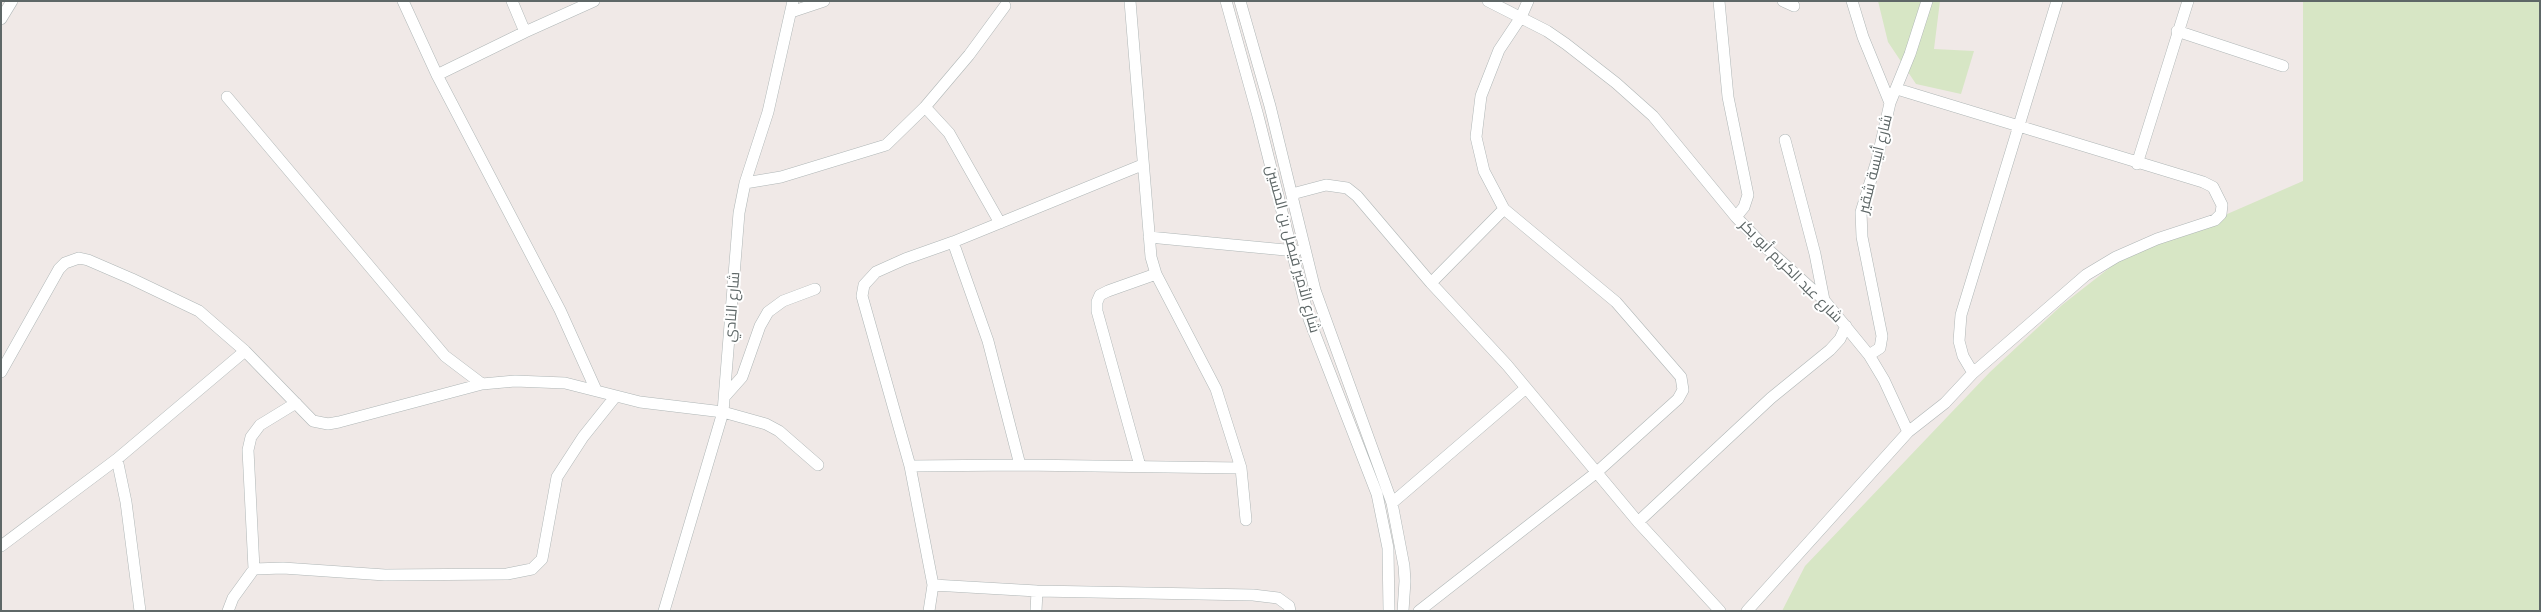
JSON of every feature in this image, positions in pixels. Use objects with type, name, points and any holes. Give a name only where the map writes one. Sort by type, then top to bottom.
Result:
[{"type":"street","points":[[1,19],[12,1]]},
{"type":"street","points":[[403,1],[437,75],[560,310],[596,390]]},
{"type":"street","points":[[512,1],[525,32]]},
{"type":"street","points":[[437,75],[594,1]]},
{"type":"street","points":[[792,7],[824,1]]},
{"type":"street","points":[[1130,1],[1142,165],[1149,237],[1156,274],[1212,378],[1241,468],[1246,520]]},
{"type":"street","name":"شارع الأمير فيصل بن الحسين","points":[[1226,1],[1256,107],[1290,250],[1309,319],[1377,494],[1388,548],[1389,611]]},
{"type":"street","name":"شارع الأمير فيصل بن الحسين","points":[[1240,1],[1270,106],[1315,290],[1334,348],[1392,504],[1402,549],[1405,581],[1403,611]]},
{"type":"street","name":"شارع عبد الكريم أبو بكر","points":[[1488,1],[1566,44],[1639,102],[1662,126],[1736,217],[1762,244],[1824,300],[1846,326],[1869,355],[1884,380],[1908,432]]},
{"type":"street","points":[[1419,611],[1597,472],[1678,398],[1683,390],[1684,383],[1681,376],[1616,302],[1504,209],[1484,171],[1478,152],[1477,115],[1486,80],[1499,50],[1528,1]]},
{"type":"street","points":[[1719,1],[1728,97],[1748,195],[1744,207],[1736,217]]},
{"type":"street","points":[[1783,1],[1794,6]]},
{"type":"street","points":[[1852,1],[1863,37],[1890,103]]},
{"type":"street","name":"شارع أنيسة شقير","points":[[1869,355],[1880,348],[1882,336],[1862,237],[1861,218],[1890,103],[1897,89],[1927,1]]},
{"type":"street","points":[[1973,373],[1963,356],[1959,341],[1961,315],[2057,1]]},
{"type":"street","points":[[2137,164],[2188,1]]},
{"type":"street","points":[[745,182],[781,177],[886,145],[925,107],[969,55],[1005,6]]},
{"type":"street","name":"شارع النادي","points":[[664,611],[723,412],[726,395],[739,213],[745,182],[768,112],[792,7]]},
{"type":"street","points":[[2178,31],[2283,66]]},
{"type":"street","points":[[1880,76],[1902,75]]},
{"type":"street","points":[[1747,611],[1908,432],[1945,403],[1973,373],[2059,296],[2096,268],[2157,239],[2219,218],[2222,205],[2213,187],[1897,89]]},
{"type":"street","points":[[227,97],[445,356],[482,384]]},
{"type":"street","points":[[925,107],[948,133],[1000,223]]},
{"type":"street","points":[[1785,140],[1815,254],[1824,300]]},
{"type":"street","points":[[930,611],[933,585],[910,466],[862,291],[869,278],[876,272],[1142,165]]},
{"type":"street","points":[[1292,194],[1319,186],[1347,188],[1357,196],[1431,283],[1526,388],[1638,522],[1720,611]]},
{"type":"street","points":[[1431,283],[1504,209]]},
{"type":"street","points":[[1149,237],[1306,252]]},
{"type":"street","points":[[953,242],[988,341],[1020,465]]},
{"type":"street","points":[[1,372],[59,268],[72,259],[79,258],[88,260],[189,305],[210,318],[313,421],[328,424],[482,384],[565,383],[596,390],[615,397],[640,402],[723,412],[766,424],[779,431],[818,465]]},
{"type":"street","points":[[1140,466],[1097,311],[1097,302],[1100,295],[1108,291],[1156,274]]},
{"type":"street","points":[[726,395],[742,377],[760,326],[768,312],[783,301],[815,290]]},
{"type":"street","points":[[1638,522],[1771,398],[1830,350],[1840,339],[1846,326]]},
{"type":"street","points":[[1,546],[117,459],[245,351]]},
{"type":"street","points":[[1392,504],[1526,388]]},
{"type":"street","points":[[254,569],[283,568],[385,575],[507,574],[532,569],[542,559],[553,490],[560,471],[583,437],[615,397]]},
{"type":"street","points":[[228,611],[233,598],[254,569],[248,450],[251,437],[260,425],[296,403]]},
{"type":"street","points":[[117,459],[126,502],[140,611]]},
{"type":"street","points":[[910,466],[1020,465],[1241,468]]},
{"type":"street","points":[[1405,581],[1413,611]]},
{"type":"street","points":[[933,585],[1036,591],[1253,595],[1278,598],[1289,606],[1290,611]]},
{"type":"street","points":[[1036,591],[1036,611]]},
{"type":"green space","points":[[1878,1],[1940,1],[1934,49],[1974,51],[1961,94],[1916,84],[1888,42]]},
{"type":"green space","points":[[2303,1],[2540,1],[2540,611],[1782,611],[1805,566],[1990,372],[2062,305],[2117,262],[2303,181]]}]
